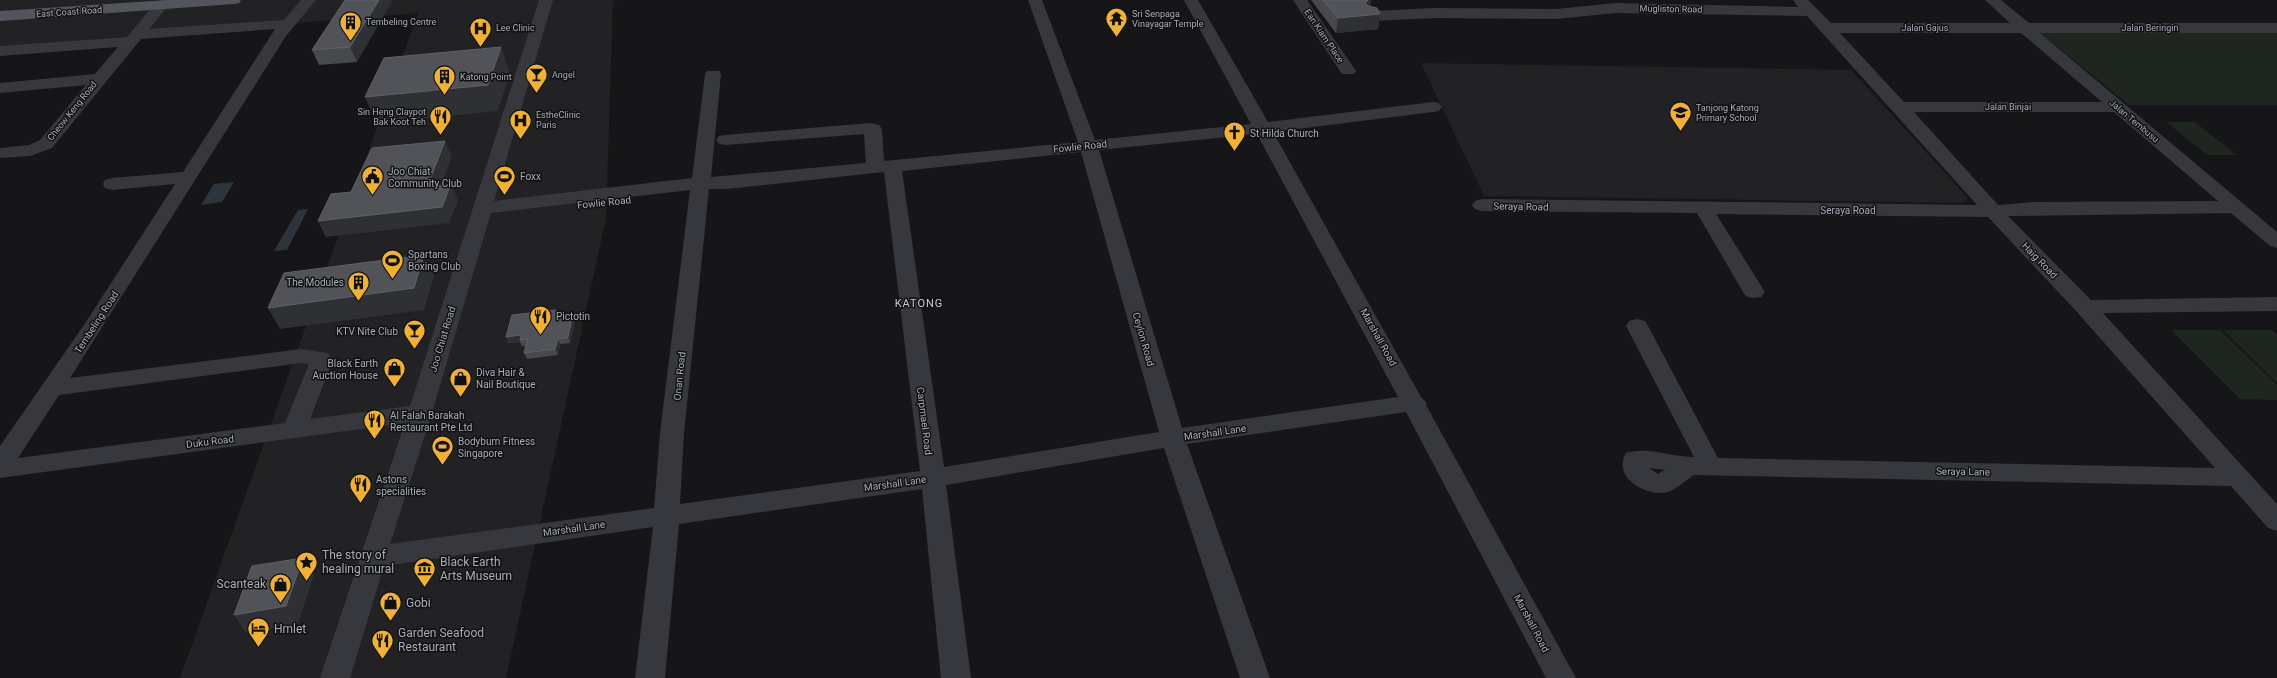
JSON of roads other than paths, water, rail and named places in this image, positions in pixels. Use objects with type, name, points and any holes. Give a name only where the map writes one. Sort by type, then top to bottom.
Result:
[{"type":"main road","name":"East Coast Road","points":[[0,6],[85,0]]},
{"type":"main road","name":"East Coast Road","points":[[0,16],[234,0]]},
{"type":"street","name":"Tembeling Road","points":[[289,21],[289,14],[300,0]]},
{"type":"street","name":"Tembeling Road","points":[[0,465],[53,388],[289,21],[299,14],[309,0]]},
{"type":"street","name":"Joo Chiat Road","points":[[335,678],[420,413],[546,0]]},
{"type":"street","name":"Ceylon Road","points":[[1035,0],[1048,42],[1088,146],[1173,438],[1255,678]]},
{"type":"street","name":"Marshall Road","points":[[1190,0],[1264,128],[1415,403],[1561,678]]},
{"type":"street","name":"Ean Kiam Place","points":[[1300,0],[1320,20],[1348,71]]},
{"type":"street","name":"Mugliston Road","points":[[1380,0],[1380,15],[1504,7],[1556,14],[1616,8],[1812,12]]},
{"type":"street","name":"Haig Road","points":[[1800,0],[1993,211],[2085,307],[2277,521]]},
{"type":"street","name":"Jalan Tembusu","points":[[1992,0],[2023,28],[2277,242]]},
{"type":"street","name":"Cheow Keng Road","points":[[0,153],[32,150],[46,144],[162,5]]},
{"type":"street","points":[[0,51],[289,21]]},
{"type":"street","name":"Jalan Gajus","points":[[1826,28],[2023,28]]},
{"type":"street","name":"Jalan Beringin","points":[[2023,28],[2277,28]]},
{"type":"street","name":"Onan Road","points":[[650,678],[667,516],[672,433],[713,74]]},
{"type":"street","name":"Cheow Keng Road","points":[[0,88],[98,80]]},
{"type":"street","name":"Fowlie Road","points":[[481,211],[884,166],[1264,128],[1433,107]]},
{"type":"street","name":"Jalan Binjai","points":[[1899,107],[2117,107]]},
{"type":"street","name":"Carpmael Road","points":[[725,140],[870,128],[873,129],[884,166],[933,478],[956,678]]},
{"type":"street","points":[[112,184],[190,177]]},
{"type":"street","name":"Seraya Road","points":[[1482,205],[1704,209],[1993,211]]},
{"type":"street","points":[[1993,211],[2034,208],[2236,207]]},
{"type":"street","points":[[1704,209],[1754,292]]},
{"type":"street","points":[[2085,307],[2277,304]]},
{"type":"street","name":"Seraya Lane","points":[[1637,326],[1700,467],[2238,477]]},
{"type":"street","points":[[53,388],[301,356],[320,358],[321,362],[294,430]]},
{"type":"street","name":"Marshall Lane","points":[[374,557],[933,478],[1173,438],[1415,403]]},
{"type":"street","name":"Duku Road","points":[[0,469],[420,413]]},
{"type":"place","name":"Sri Senpaga Vinayagar Temple","points":[[1116,38]]},
{"type":"place","name":"Tembeling Centre","points":[[351,42]]},
{"type":"place","name":"Lee Clinic","points":[[481,48]]},
{"type":"place","name":"Angel","points":[[536,94]]},
{"type":"place","name":"Katong Point","points":[[445,96]]},
{"type":"place","name":"Tanjong Katong Primary School","points":[[1681,132]]},
{"type":"place","name":"Sin Heng Claypot Bak Koot Teh","points":[[441,136]]},
{"type":"place","name":"EstheClinic Paris","points":[[521,140]]},
{"type":"place","name":"St Hilda Church","points":[[1235,152]]},
{"type":"place","name":"Joo Chiat Community Club","points":[[372,196]]},
{"type":"place","name":"Foxx","points":[[505,196]]},
{"type":"place","name":"Spartans Boxing Club","points":[[393,280]]},
{"type":"place","name":"The Modules","points":[[359,302]]},
{"type":"place","name":"Pictotin","points":[[541,336]]},
{"type":"place","name":"KTV Nite Club","points":[[414,350]]},
{"type":"place","name":"Black Earth Auction House","points":[[394,388]]},
{"type":"place","name":"Diva Hair & Nail Boutique","points":[[461,398]]},
{"type":"place","name":"Al Falah Barakah Restaurant Pte Ltd","points":[[375,440]]},
{"type":"place","name":"Bodyburn Fitness Singapore","points":[[443,466]]},
{"type":"place","name":"Astons specialities","points":[[360,504]]},
{"type":"place","name":"The story of healing mural","points":[[306,582]]},
{"type":"place","name":"Black Earth Arts Museum","points":[[424,588]]},
{"type":"place","name":"Scanteak","points":[[281,604]]},
{"type":"place","name":"Gobi","points":[[390,622]]},
{"type":"place","name":"Hmlet","points":[[259,648]]},
{"type":"place","name":"Garden Seafood Restaurant","points":[[383,660]]},
{"type":"district","name":"KATONG","points":[[919,303]]}]
